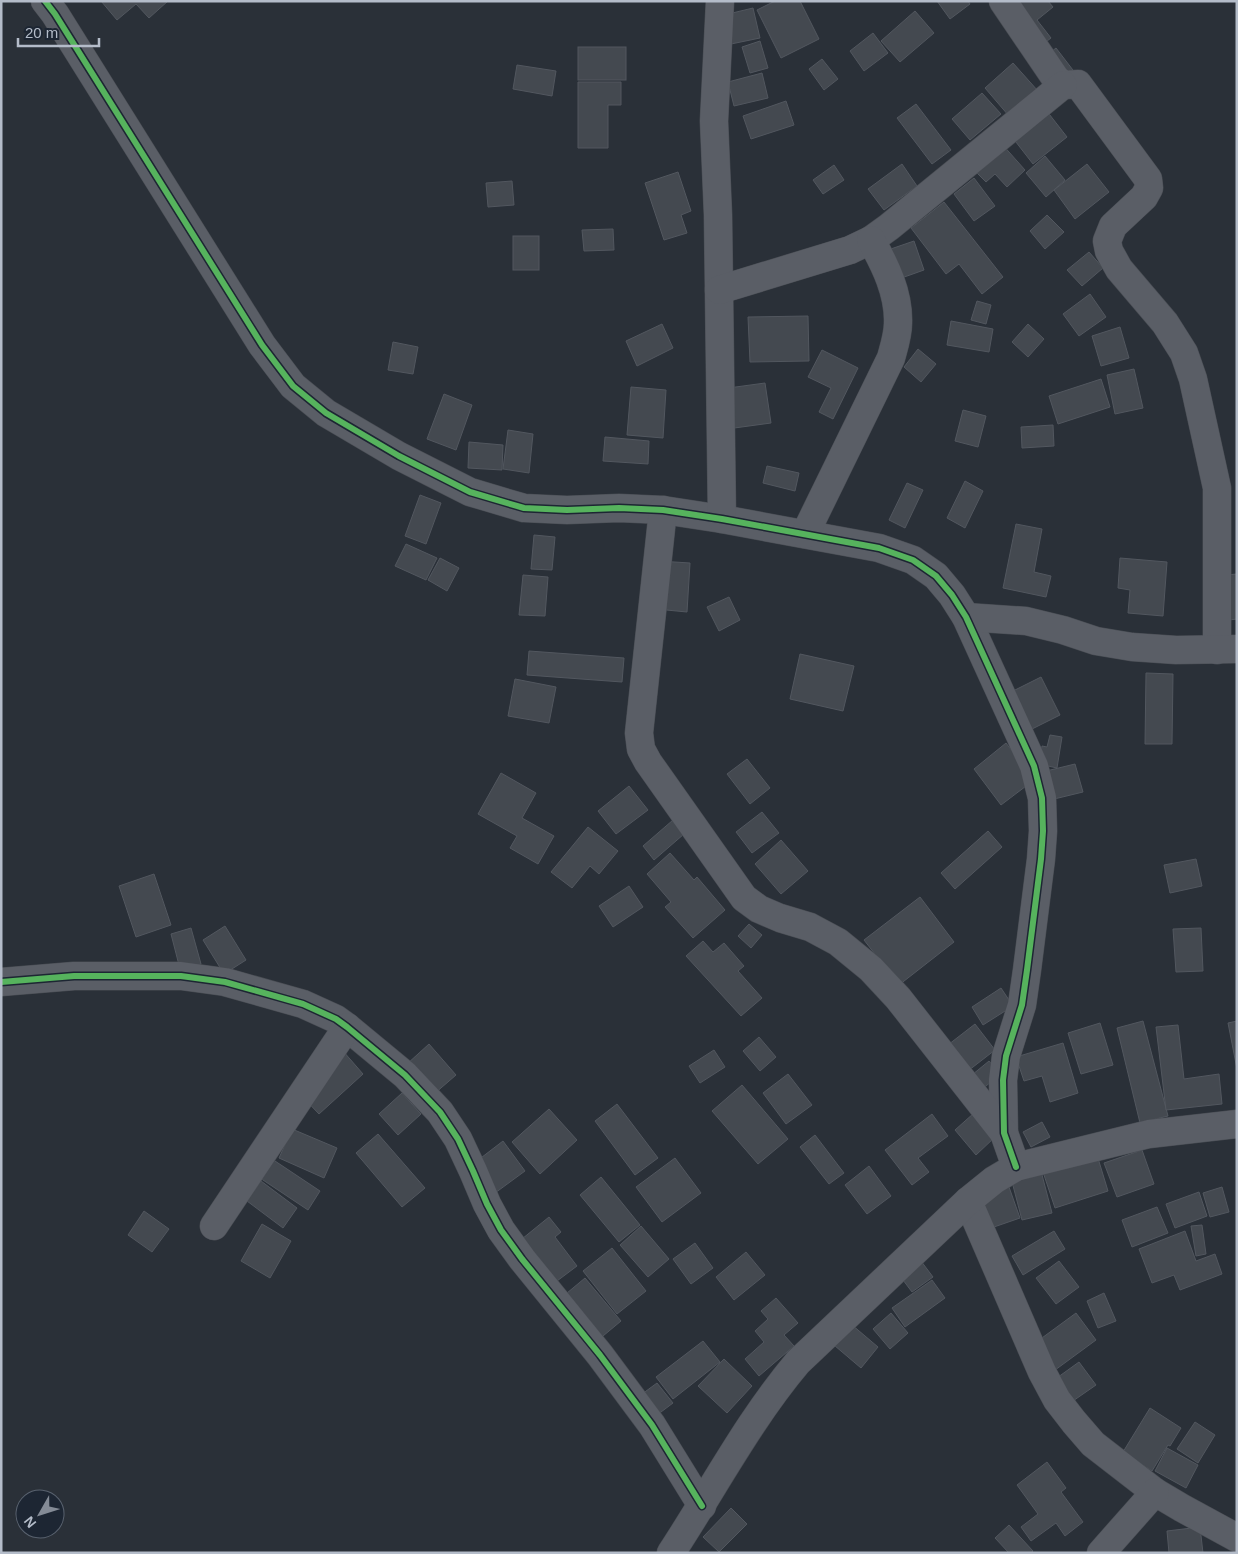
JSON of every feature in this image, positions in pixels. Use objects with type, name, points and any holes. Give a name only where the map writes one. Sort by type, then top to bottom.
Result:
[{"type":"street","points":[[45,1],[262,345],[293,386],[326,413],[399,456],[470,492],[524,508],[663,510],[879,548],[913,560],[936,576],[952,595],[966,617],[1034,766],[1042,798],[1043,831],[1041,859],[1027,970],[1022,1005],[1006,1056],[1003,1080],[1004,1133],[1016,1167]]},
{"type":"street","points":[[720,1],[714,121],[718,215],[722,519]]},
{"type":"street","points":[[1003,1],[1043,62],[1063,85]]},
{"type":"street","points":[[719,290],[850,250],[871,240],[1063,85],[1078,84],[1148,179],[1149,188],[1144,197],[1113,226],[1107,240],[1109,251],[1119,269],[1165,323],[1184,353],[1193,379],[1217,488],[1227,650],[1176,650],[1132,647],[1096,641],[1026,621],[966,617]]},
{"type":"street","points":[[805,534],[891,358],[896,342],[898,324],[897,302],[884,264],[871,240]]},
{"type":"street","points":[[663,510],[639,733],[641,749],[648,762],[744,898],[759,909],[810,927],[838,942],[871,969],[898,998],[1004,1133]]},
{"type":"street","points":[[1,982],[74,976],[181,976],[224,982],[303,1004],[336,1019],[347,1027],[405,1075],[440,1112],[458,1139],[474,1171],[487,1204],[501,1230],[522,1259],[600,1355],[652,1425],[702,1506]]},
{"type":"street","points":[[214,1226],[347,1027]]},
{"type":"street","points":[[672,1553],[745,1435],[798,1362],[968,1202],[994,1180],[1016,1167],[1149,1134],[1237,1124]]},
{"type":"street","points":[[968,1202],[1042,1372],[1057,1400],[1074,1422],[1093,1444],[1156,1492],[1237,1538]]},
{"type":"street","points":[[1101,1553],[1156,1492]]},
{"type":"building","points":[[101,1],[168,1],[149,18],[136,4],[117,20]]},
{"type":"building","points":[[775,1],[800,1],[819,39],[781,58],[757,10]]},
{"type":"building","points":[[937,1],[968,1],[970,4],[950,19]]},
{"type":"building","points":[[1002,1],[1048,1],[1053,7],[1037,20],[1051,38],[1038,48]]},
{"type":"building","points":[[753,8],[760,38],[731,44],[724,15]]},
{"type":"building","points":[[915,11],[934,33],[900,62],[881,41]]},
{"type":"building","points":[[873,33],[888,53],[864,71],[850,51]]},
{"type":"building","points":[[760,41],[768,68],[750,73],[742,47]]},
{"type":"building","points":[[578,47],[626,47],[626,80],[578,80]]},
{"type":"building","points":[[1056,48],[1076,74],[1061,85],[1042,59]]},
{"type":"building","points":[[822,59],[838,79],[824,90],[809,69]]},
{"type":"building","points":[[1013,63],[1038,91],[1009,116],[985,88]]},
{"type":"building","points":[[517,65],[556,71],[552,96],[513,89]]},
{"type":"building","points":[[762,73],[768,98],[734,106],[728,82]]},
{"type":"building","points":[[578,82],[621,82],[621,105],[608,105],[608,148],[578,148]]},
{"type":"building","points":[[982,93],[1001,114],[970,140],[952,119]]},
{"type":"building","points":[[786,101],[794,125],[751,139],[743,116]]},
{"type":"building","points":[[916,104],[951,150],[932,164],[897,118]]},
{"type":"building","points":[[1046,110],[1067,137],[1033,164],[1012,137]]},
{"type":"building","points":[[1001,143],[1025,170],[1007,187],[995,174],[986,182],[973,169]]},
{"type":"building","points":[[1045,156],[1065,180],[1046,197],[1026,173]]},
{"type":"building","points":[[902,164],[917,186],[884,210],[868,189]]},
{"type":"building","points":[[1087,164],[1109,192],[1075,219],[1054,190]]},
{"type":"building","points":[[834,165],[844,180],[823,194],[813,180]]},
{"type":"building","points":[[678,172],[691,211],[681,215],[687,233],[664,240],[645,183]]},
{"type":"building","points":[[974,178],[995,206],[974,221],[954,194]]},
{"type":"building","points":[[512,181],[514,205],[488,207],[486,183]]},
{"type":"building","points":[[944,202],[1003,277],[982,294],[959,264],[946,274],[911,228]]},
{"type":"building","points":[[1047,215],[1064,232],[1045,249],[1030,231]]},
{"type":"building","points":[[613,229],[614,250],[584,251],[582,230]]},
{"type":"building","points":[[513,236],[539,236],[539,270],[513,270]]},
{"type":"building","points":[[914,241],[924,270],[893,281],[882,252]]},
{"type":"building","points":[[1089,252],[1103,268],[1082,286],[1067,270]]},
{"type":"building","points":[[1090,294],[1106,317],[1079,336],[1063,314]]},
{"type":"building","points":[[977,301],[991,305],[986,324],[971,320]]},
{"type":"building","points":[[808,316],[809,361],[750,362],[748,317]]},
{"type":"building","points":[[951,321],[993,329],[989,352],[947,345]]},
{"type":"building","points":[[662,324],[673,348],[637,366],[626,341]]},
{"type":"building","points":[[1028,324],[1044,339],[1028,357],[1012,342]]},
{"type":"building","points":[[1120,327],[1129,358],[1101,366],[1092,336]]},
{"type":"building","points":[[393,342],[418,347],[413,374],[388,370]]},
{"type":"building","points":[[918,349],[936,364],[921,382],[904,367]]},
{"type":"building","points":[[822,350],[858,368],[833,419],[819,412],[831,388],[808,377]]},
{"type":"building","points":[[1134,369],[1143,408],[1115,414],[1107,375]]},
{"type":"building","points":[[1101,379],[1110,407],[1058,424],[1049,396]]},
{"type":"building","points":[[765,383],[771,423],[727,429],[721,389]]},
{"type":"building","points":[[631,387],[666,390],[663,438],[627,435]]},
{"type":"building","points":[[444,394],[472,405],[456,450],[427,439]]},
{"type":"building","points":[[963,410],[986,416],[978,447],[955,441]]},
{"type":"building","points":[[1053,425],[1054,446],[1022,448],[1021,427]]},
{"type":"building","points":[[508,430],[533,434],[529,473],[503,469]]},
{"type":"building","points":[[605,437],[649,441],[648,464],[603,461]]},
{"type":"building","points":[[469,442],[503,445],[502,470],[468,468]]},
{"type":"building","points":[[767,466],[799,473],[795,491],[763,483]]},
{"type":"building","points":[[965,481],[983,491],[965,528],[947,518]]},
{"type":"building","points":[[907,483],[923,490],[905,528],[889,520]]},
{"type":"building","points":[[420,495],[441,503],[426,544],[405,536]]},
{"type":"building","points":[[1016,524],[1042,529],[1034,572],[1051,576],[1046,597],[1003,588]]},
{"type":"building","points":[[534,535],[555,537],[552,570],[531,569]]},
{"type":"building","points":[[406,544],[437,558],[426,580],[395,566]]},
{"type":"building","points":[[440,558],[459,568],[447,591],[428,580]]},
{"type":"building","points":[[1120,558],[1167,562],[1163,616],[1128,613],[1130,590],[1118,588]]},
{"type":"building","points":[[659,561],[690,563],[687,612],[656,609]]},
{"type":"building","points":[[1237,574],[1237,619],[1221,621],[1215,576]]},
{"type":"building","points":[[523,575],[548,577],[545,616],[519,615]]},
{"type":"building","points":[[729,597],[740,620],[719,631],[707,607]]},
{"type":"building","points":[[529,651],[624,658],[622,682],[527,675]]},
{"type":"building","points":[[800,654],[854,666],[843,711],[790,699]]},
{"type":"building","points":[[1146,673],[1173,674],[1172,744],[1145,744]]},
{"type":"building","points":[[1041,677],[1060,715],[1030,730],[1011,692]]},
{"type":"building","points":[[515,679],[556,687],[549,723],[508,716]]},
{"type":"building","points":[[1050,735],[1062,737],[1057,768],[1039,764],[1042,746],[1047,747]]},
{"type":"building","points":[[1006,743],[1034,780],[1001,805],[974,769]]},
{"type":"building","points":[[747,759],[770,788],[750,804],[727,774]]},
{"type":"building","points":[[1075,764],[1083,792],[1046,801],[1038,773]]},
{"type":"building","points":[[501,773],[536,793],[522,818],[554,836],[538,864],[510,848],[517,836],[478,814]]},
{"type":"building","points":[[629,786],[648,810],[616,834],[598,811]]},
{"type":"building","points":[[762,812],[779,833],[752,853],[736,832]]},
{"type":"building","points":[[673,820],[684,834],[654,860],[643,846]]},
{"type":"building","points":[[588,827],[618,851],[599,874],[590,866],[572,888],[551,872]]},
{"type":"building","points":[[988,831],[1002,847],[955,889],[941,873]]},
{"type":"building","points":[[781,840],[808,871],[781,894],[755,864]]},
{"type":"building","points":[[670,853],[694,880],[697,877],[725,910],[693,938],[665,907],[671,902],[647,874]]},
{"type":"building","points":[[1196,859],[1202,886],[1170,893],[1164,865]]},
{"type":"building","points":[[154,874],[171,925],[136,937],[119,886]]},
{"type":"building","points":[[629,886],[643,907],[613,927],[599,906]]},
{"type":"building","points":[[920,897],[954,942],[899,985],[864,940]]},
{"type":"building","points":[[749,924],[762,935],[751,948],[738,936]]},
{"type":"building","points":[[225,926],[246,960],[224,974],[203,940]]},
{"type":"building","points":[[191,928],[201,964],[180,969],[171,934]]},
{"type":"building","points":[[1201,928],[1203,971],[1176,972],[1173,929]]},
{"type":"building","points":[[703,941],[713,952],[724,943],[744,966],[738,971],[762,998],[741,1016],[686,956]]},
{"type":"building","points":[[1001,988],[1013,1006],[983,1025],[972,1007]]},
{"type":"building","points":[[1143,1021],[1168,1116],[1140,1123],[1117,1028]]},
{"type":"building","points":[[1237,1021],[1237,1069],[1228,1023]]},
{"type":"building","points":[[1100,1023],[1113,1065],[1081,1074],[1068,1033]]},
{"type":"building","points":[[975,1024],[995,1050],[964,1074],[944,1048]]},
{"type":"building","points":[[1178,1025],[1184,1079],[1219,1074],[1222,1104],[1166,1110],[1156,1027]]},
{"type":"building","points":[[759,1037],[776,1057],[760,1071],[743,1051]]},
{"type":"building","points":[[1063,1043],[1078,1093],[1050,1102],[1042,1076],[1024,1081],[1016,1057]]},
{"type":"building","points":[[429,1044],[456,1075],[434,1094],[407,1064]]},
{"type":"building","points":[[714,1050],[725,1067],[700,1083],[689,1066]]},
{"type":"building","points":[[343,1051],[363,1074],[319,1114],[298,1092]]},
{"type":"building","points":[[989,1061],[1000,1074],[978,1093],[967,1079]]},
{"type":"building","points":[[788,1074],[812,1105],[786,1124],[763,1093]]},
{"type":"building","points":[[742,1085],[788,1139],[758,1164],[712,1111]]},
{"type":"building","points":[[402,1093],[421,1114],[398,1135],[379,1114]]},
{"type":"building","points":[[617,1104],[658,1158],[635,1175],[595,1121]]},
{"type":"building","points":[[549,1109],[577,1140],[540,1174],[512,1142]]},
{"type":"building","points":[[974,1113],[995,1137],[976,1155],[955,1130]]},
{"type":"building","points":[[932,1114],[948,1136],[918,1158],[929,1172],[912,1185],[885,1150]]},
{"type":"building","points":[[1042,1122],[1050,1137],[1031,1147],[1023,1132]]},
{"type":"building","points":[[292,1129],[337,1148],[324,1178],[279,1158]]},
{"type":"building","points":[[378,1134],[425,1188],[402,1207],[356,1153]]},
{"type":"building","points":[[815,1135],[844,1173],[829,1184],[800,1147]]},
{"type":"building","points":[[503,1141],[525,1171],[495,1193],[473,1164]]},
{"type":"building","points":[[1142,1150],[1154,1184],[1117,1197],[1104,1163]]},
{"type":"building","points":[[266,1155],[320,1191],[308,1210],[254,1174]]},
{"type":"building","points":[[1097,1155],[1108,1191],[1055,1208],[1043,1172]]},
{"type":"building","points":[[675,1158],[701,1193],[662,1222],[636,1187]]},
{"type":"building","points":[[869,1166],[891,1196],[867,1214],[845,1185]]},
{"type":"building","points":[[1041,1171],[1052,1213],[1022,1220],[1011,1178]]},
{"type":"building","points":[[601,1177],[640,1225],[619,1242],[580,1195]]},
{"type":"building","points":[[261,1181],[297,1208],[283,1228],[247,1201]]},
{"type":"building","points":[[1009,1187],[1020,1218],[991,1228],[981,1196]]},
{"type":"building","points":[[1222,1187],[1229,1212],[1210,1217],[1203,1193]]},
{"type":"building","points":[[1199,1192],[1207,1216],[1175,1228],[1166,1204]]},
{"type":"building","points":[[1157,1207],[1168,1233],[1132,1247],[1122,1220]]},
{"type":"building","points":[[144,1211],[169,1229],[152,1252],[128,1235]]},
{"type":"building","points":[[549,1217],[561,1232],[555,1237],[577,1266],[557,1281],[517,1243]]},
{"type":"building","points":[[262,1224],[291,1241],[270,1278],[241,1261]]},
{"type":"building","points":[[1202,1225],[1206,1254],[1196,1256],[1191,1226]]},
{"type":"building","points":[[641,1226],[669,1259],[648,1277],[620,1245]]},
{"type":"building","points":[[1054,1231],[1065,1249],[1023,1275],[1012,1256]]},
{"type":"building","points":[[1185,1231],[1196,1261],[1215,1254],[1222,1274],[1180,1290],[1174,1275],[1152,1283],[1139,1249]]},
{"type":"building","points":[[695,1243],[713,1268],[691,1284],[673,1259]]},
{"type":"building","points":[[612,1248],[646,1291],[617,1314],[583,1271]]},
{"type":"building","points":[[746,1252],[765,1275],[734,1300],[716,1277]]},
{"type":"building","points":[[918,1257],[933,1277],[912,1292],[897,1272]]},
{"type":"building","points":[[1059,1261],[1079,1287],[1056,1304],[1036,1278]]},
{"type":"building","points":[[585,1278],[621,1321],[597,1341],[561,1298]]},
{"type":"building","points":[[932,1280],[945,1298],[905,1327],[892,1308]]},
{"type":"building","points":[[1104,1293],[1116,1321],[1098,1328],[1087,1301]]},
{"type":"building","points":[[776,1298],[798,1323],[784,1335],[794,1346],[759,1376],[745,1359],[764,1342],[755,1331],[768,1319],[761,1311]]},
{"type":"building","points":[[891,1313],[908,1333],[890,1349],[873,1329]]},
{"type":"building","points":[[1076,1313],[1096,1340],[1051,1373],[1031,1346]]},
{"type":"building","points":[[845,1319],[878,1347],[861,1368],[828,1340]]},
{"type":"building","points":[[703,1341],[720,1362],[673,1399],[656,1377]]},
{"type":"building","points":[[724,1359],[752,1386],[727,1413],[698,1386]]},
{"type":"building","points":[[1079,1362],[1096,1385],[1070,1403],[1054,1380]]},
{"type":"building","points":[[657,1383],[673,1403],[653,1418],[638,1397]]},
{"type":"building","points":[[1150,1408],[1181,1428],[1152,1471],[1123,1452]]},
{"type":"building","points":[[1195,1422],[1215,1435],[1198,1463],[1177,1449]]},
{"type":"building","points":[[1167,1448],[1198,1465],[1186,1488],[1155,1471]]},
{"type":"building","points":[[1047,1462],[1066,1488],[1061,1492],[1083,1522],[1065,1536],[1056,1523],[1031,1541],[1021,1527],[1038,1514],[1017,1485]]},
{"type":"building","points":[[731,1508],[747,1524],[719,1552],[703,1537]]},
{"type":"building","points":[[1009,1525],[1033,1551],[1031,1553],[1009,1553],[995,1538]]},
{"type":"building","points":[[1200,1527],[1203,1553],[1169,1553],[1167,1531]]},
{"type":"cycle path","points":[[45,1],[55,14],[262,345],[293,386],[326,413],[399,456],[470,492],[524,508],[663,510],[879,548],[913,560],[936,576],[952,595],[966,617],[1034,766],[1042,798],[1043,831],[1041,859],[1027,970],[1022,1005],[1006,1056],[1003,1080],[1004,1133],[1016,1167]]},
{"type":"cycle path","points":[[1,982],[74,976],[181,976],[225,982],[303,1004],[336,1019],[347,1027],[405,1075],[440,1112],[458,1139],[487,1204],[501,1230],[522,1259],[600,1355],[652,1425],[702,1506]]}]
